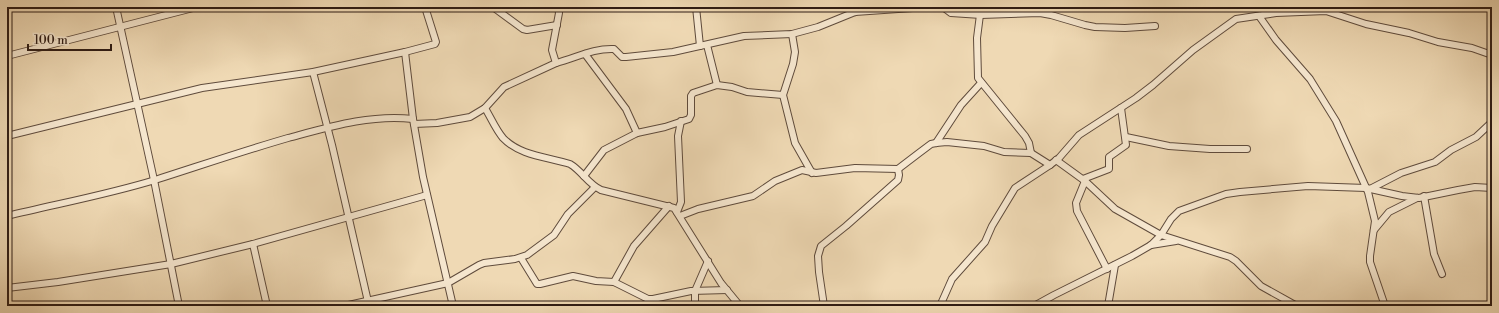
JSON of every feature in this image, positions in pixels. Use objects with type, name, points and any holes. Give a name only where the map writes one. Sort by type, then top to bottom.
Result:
[{"type":"street","points":[[116,7],[154,180],[179,306]]},
{"type":"street","points":[[7,56],[197,7]]},
{"type":"street","points":[[7,136],[218,85],[312,72],[436,44],[425,7]]},
{"type":"street","points":[[493,7],[523,29],[527,30],[557,25]]},
{"type":"street","points":[[556,63],[552,50],[559,13],[558,7]]},
{"type":"street","points":[[696,7],[703,45],[717,85]]},
{"type":"street","points":[[846,7],[855,12]]},
{"type":"street","points":[[846,7],[848,16]]},
{"type":"street","points":[[7,216],[154,180],[240,152],[326,127],[375,118],[398,117],[414,122],[451,121],[470,117],[485,108],[504,87],[556,63],[596,49],[614,49],[622,57],[673,52],[744,36],[792,34],[818,27],[855,12],[927,7]]},
{"type":"street","points":[[943,7],[951,13],[981,15],[1040,13],[1095,27],[1125,28],[1155,26]]},
{"type":"street","points":[[981,7],[977,38],[977,75],[981,83],[1025,136],[1031,153]]},
{"type":"street","points":[[940,306],[952,279],[985,242],[992,226],[1015,188],[1053,163],[1079,135],[1153,85],[1193,50],[1236,20],[1295,11],[1326,11],[1366,24],[1409,33],[1438,42],[1472,48],[1492,55]]},
{"type":"street","points":[[1259,16],[1276,40],[1310,79],[1332,113],[1368,188],[1375,221],[1370,262],[1385,306]]},
{"type":"street","points":[[792,34],[795,52],[793,64],[783,95],[795,143],[812,173]]},
{"type":"street","points":[[405,52],[423,177],[453,306]]},
{"type":"street","points":[[585,54],[626,110],[637,133]]},
{"type":"street","points":[[312,72],[330,138],[368,304]]},
{"type":"street","points":[[679,214],[753,196],[776,181],[802,170],[812,173],[855,168],[898,169],[925,148],[936,142],[961,105],[981,83]]},
{"type":"street","points":[[584,176],[604,150],[637,133],[690,118],[692,94],[717,85],[732,87],[748,92],[783,95]]},
{"type":"street","points":[[485,108],[503,137],[512,146],[522,151],[570,164],[576,167],[595,187],[607,193],[674,208],[727,290],[740,306]]},
{"type":"street","points":[[1107,269],[1077,211],[1076,203],[1084,180],[1109,169],[1109,157],[1126,145],[1121,108]]},
{"type":"street","points":[[1492,112],[1492,130]]},
{"type":"street","points":[[679,214],[681,202],[678,136],[681,121]]},
{"type":"street","points":[[1368,188],[1434,162],[1451,150],[1480,134],[1492,122]]},
{"type":"street","points":[[1126,137],[1169,146],[1210,149],[1247,149]]},
{"type":"street","points":[[936,142],[984,146],[1004,152],[1031,153],[1053,163],[1084,180],[1115,209],[1162,235],[1230,257],[1269,292],[1296,306]]},
{"type":"street","points":[[824,306],[819,272],[819,252],[821,246],[898,180],[898,169]]},
{"type":"street","points":[[1034,306],[1115,265],[1150,245],[1162,235],[1171,219],[1179,211],[1226,194],[1308,186],[1368,188],[1402,196],[1422,197]]},
{"type":"street","points":[[344,306],[368,304],[448,283],[479,265],[521,258],[554,235],[568,214],[595,187]]},
{"type":"street","points":[[1374,230],[1389,212],[1422,197],[1475,187],[1492,188]]},
{"type":"street","points":[[7,288],[58,282],[171,264],[253,244],[427,195]]},
{"type":"street","points":[[1422,197],[1434,254],[1442,274]]},
{"type":"street","points":[[614,282],[634,246],[669,206]]},
{"type":"street","points":[[1150,245],[1178,241]]},
{"type":"street","points":[[253,244],[267,306]]},
{"type":"street","points":[[521,258],[538,284],[573,276],[614,282],[648,299],[686,292],[727,290]]},
{"type":"street","points":[[695,306],[695,291],[708,261]]},
{"type":"street","points":[[1108,306],[1115,265]]}]
